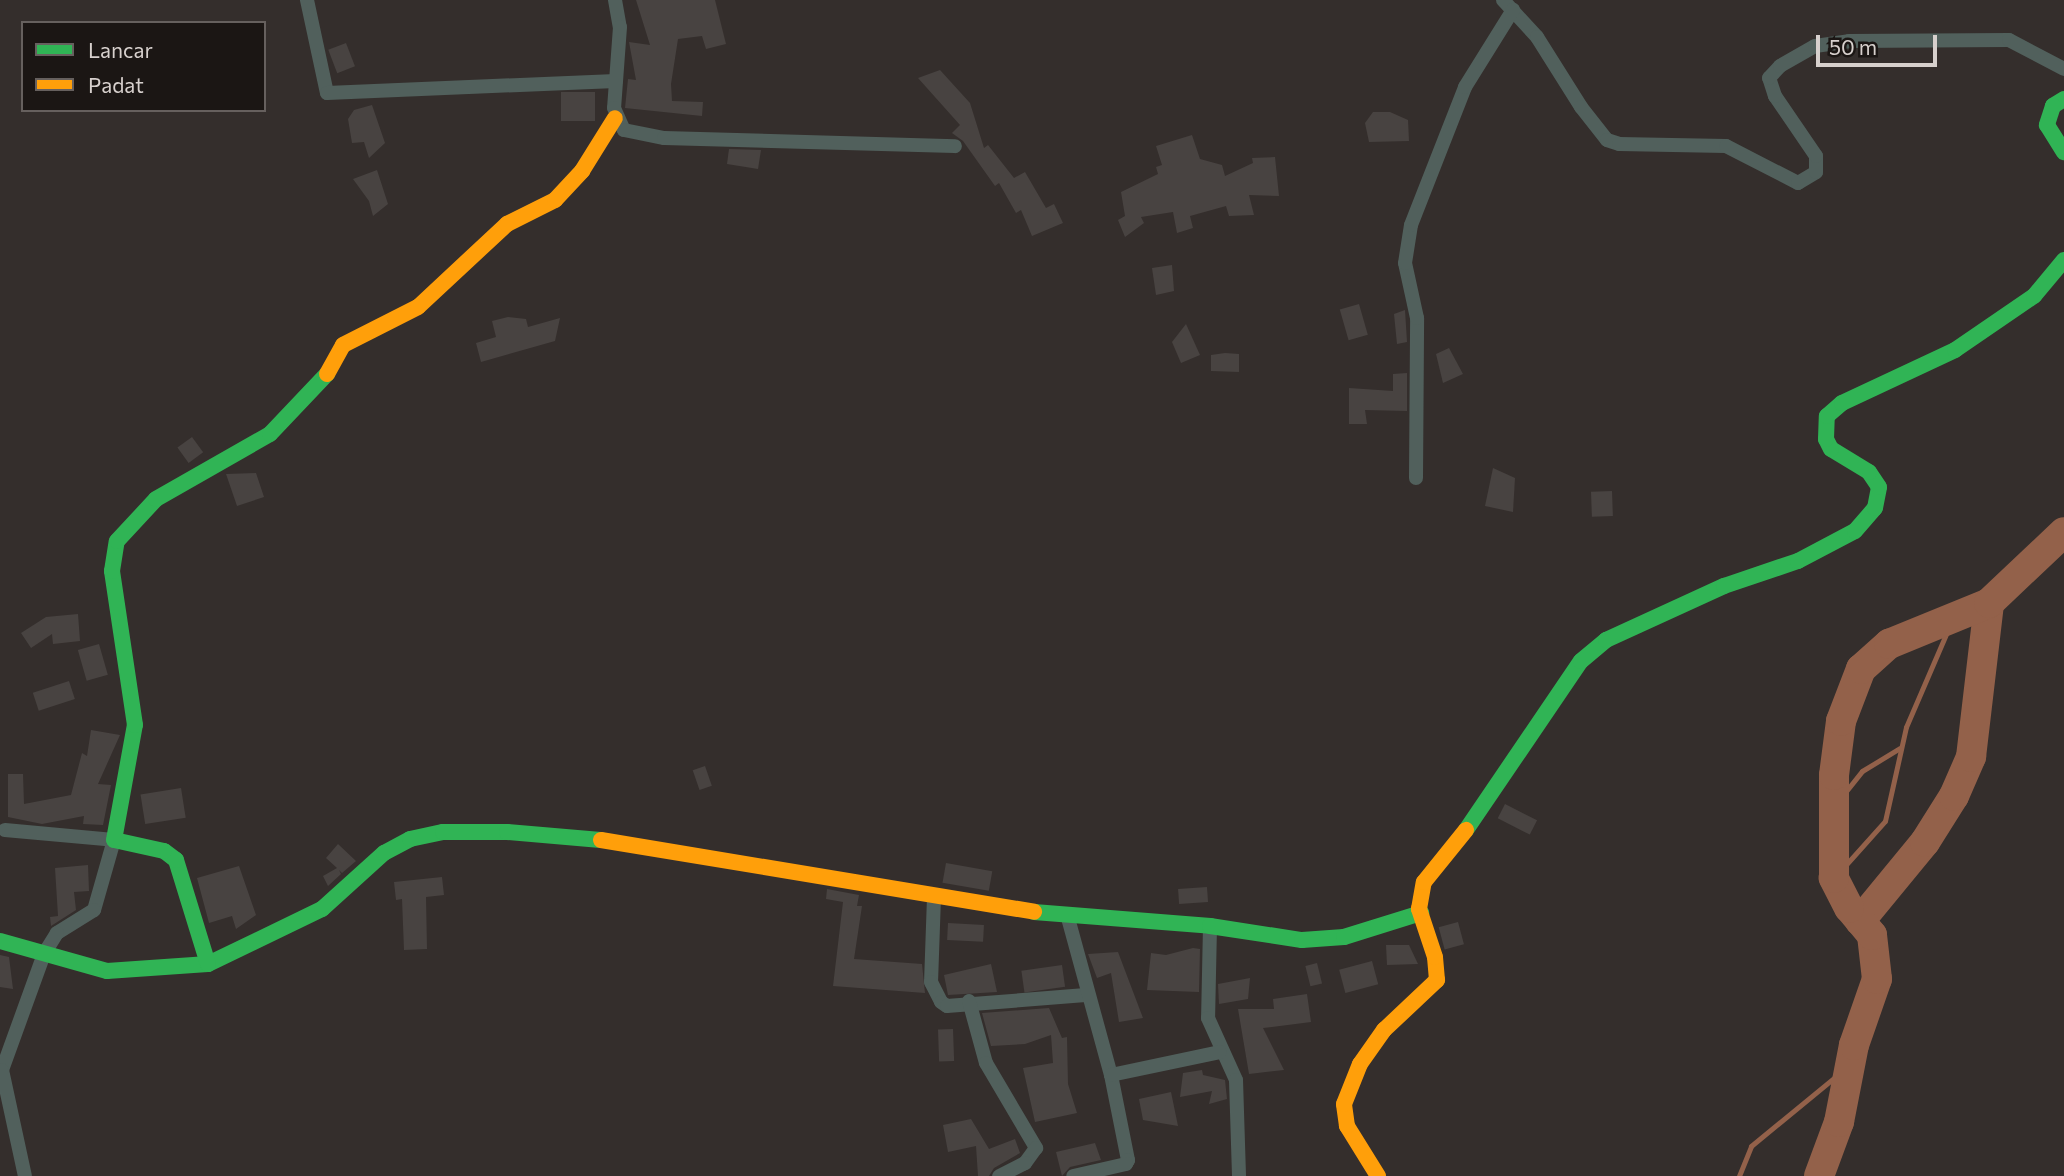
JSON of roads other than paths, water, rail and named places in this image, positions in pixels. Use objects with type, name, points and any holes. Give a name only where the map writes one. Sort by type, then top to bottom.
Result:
[{"type":"street","points":[[307,0],[327,93],[616,81]]},
{"type":"street","points":[[25,1176],[2,1070],[44,954],[57,933],[94,910],[114,840],[135,724],[112,571],[117,541],[156,499],[270,433],[320,386],[343,345],[418,307],[508,224],[555,200],[582,171],[615,118],[620,27],[615,0]]},
{"type":"street","points":[[1416,478],[1417,318],[1405,263],[1411,225],[1465,87],[1508,5],[1607,140],[1619,144],[1726,146],[1798,183],[1816,172],[1816,156],[1775,96],[1769,78],[1780,66],[1815,46],[1849,41],[2009,40],[2064,69]]},
{"type":"street","points":[[2064,99],[2053,106],[2047,120],[2047,128],[2064,152]]},
{"type":"street","points":[[615,118],[624,130],[664,138],[955,146]]},
{"type":"street","points":[[1378,1176],[1347,1126],[1346,1095],[1360,1064],[1384,1031],[1437,980],[1435,957],[1421,913],[1424,882],[1445,861],[1581,660],[1606,640],[1724,586],[1808,557],[1856,531],[1875,508],[1879,487],[1876,478],[1830,449],[1826,439],[1827,416],[1842,403],[1955,350],[2034,296],[2064,260]]},
{"type":"street","points":[[5,830],[114,840],[164,851],[176,860],[208,964]]},
{"type":"street","points":[[0,941],[107,971],[208,964],[322,909],[401,844],[443,832],[507,832],[643,844],[819,872],[934,897],[1068,918],[1210,926],[1324,940],[1421,913]]},
{"type":"street","points":[[934,897],[932,986],[947,1006],[969,1001],[1086,995]]},
{"type":"street","points":[[1068,918],[1086,995],[1111,1075],[1126,1164],[1073,1176]]},
{"type":"street","points":[[1210,926],[1208,1018],[1220,1052],[1236,1080],[1239,1176]]},
{"type":"street","points":[[969,1001],[986,1063],[1036,1148],[1025,1163],[999,1176]]},
{"type":"street","points":[[1111,1075],[1220,1052]]},
{"type":"waterway","points":[[1819,1176],[1839,1122],[1854,1045],[1877,979],[1872,935],[1849,908],[1834,878],[1834,775],[1841,721],[1861,669],[1889,644],[1989,603],[2064,532]]},
{"type":"waterway","points":[[1860,921],[1925,842],[1954,796],[1971,757],[1989,603]]},
{"type":"waterway","points":[[1834,878],[1885,821],[1906,727],[1952,620]]},
{"type":"waterway","points":[[1835,805],[1862,771],[1900,748]]},
{"type":"waterway","points":[[1739,1176],[1751,1146],[1851,1064]]}]
